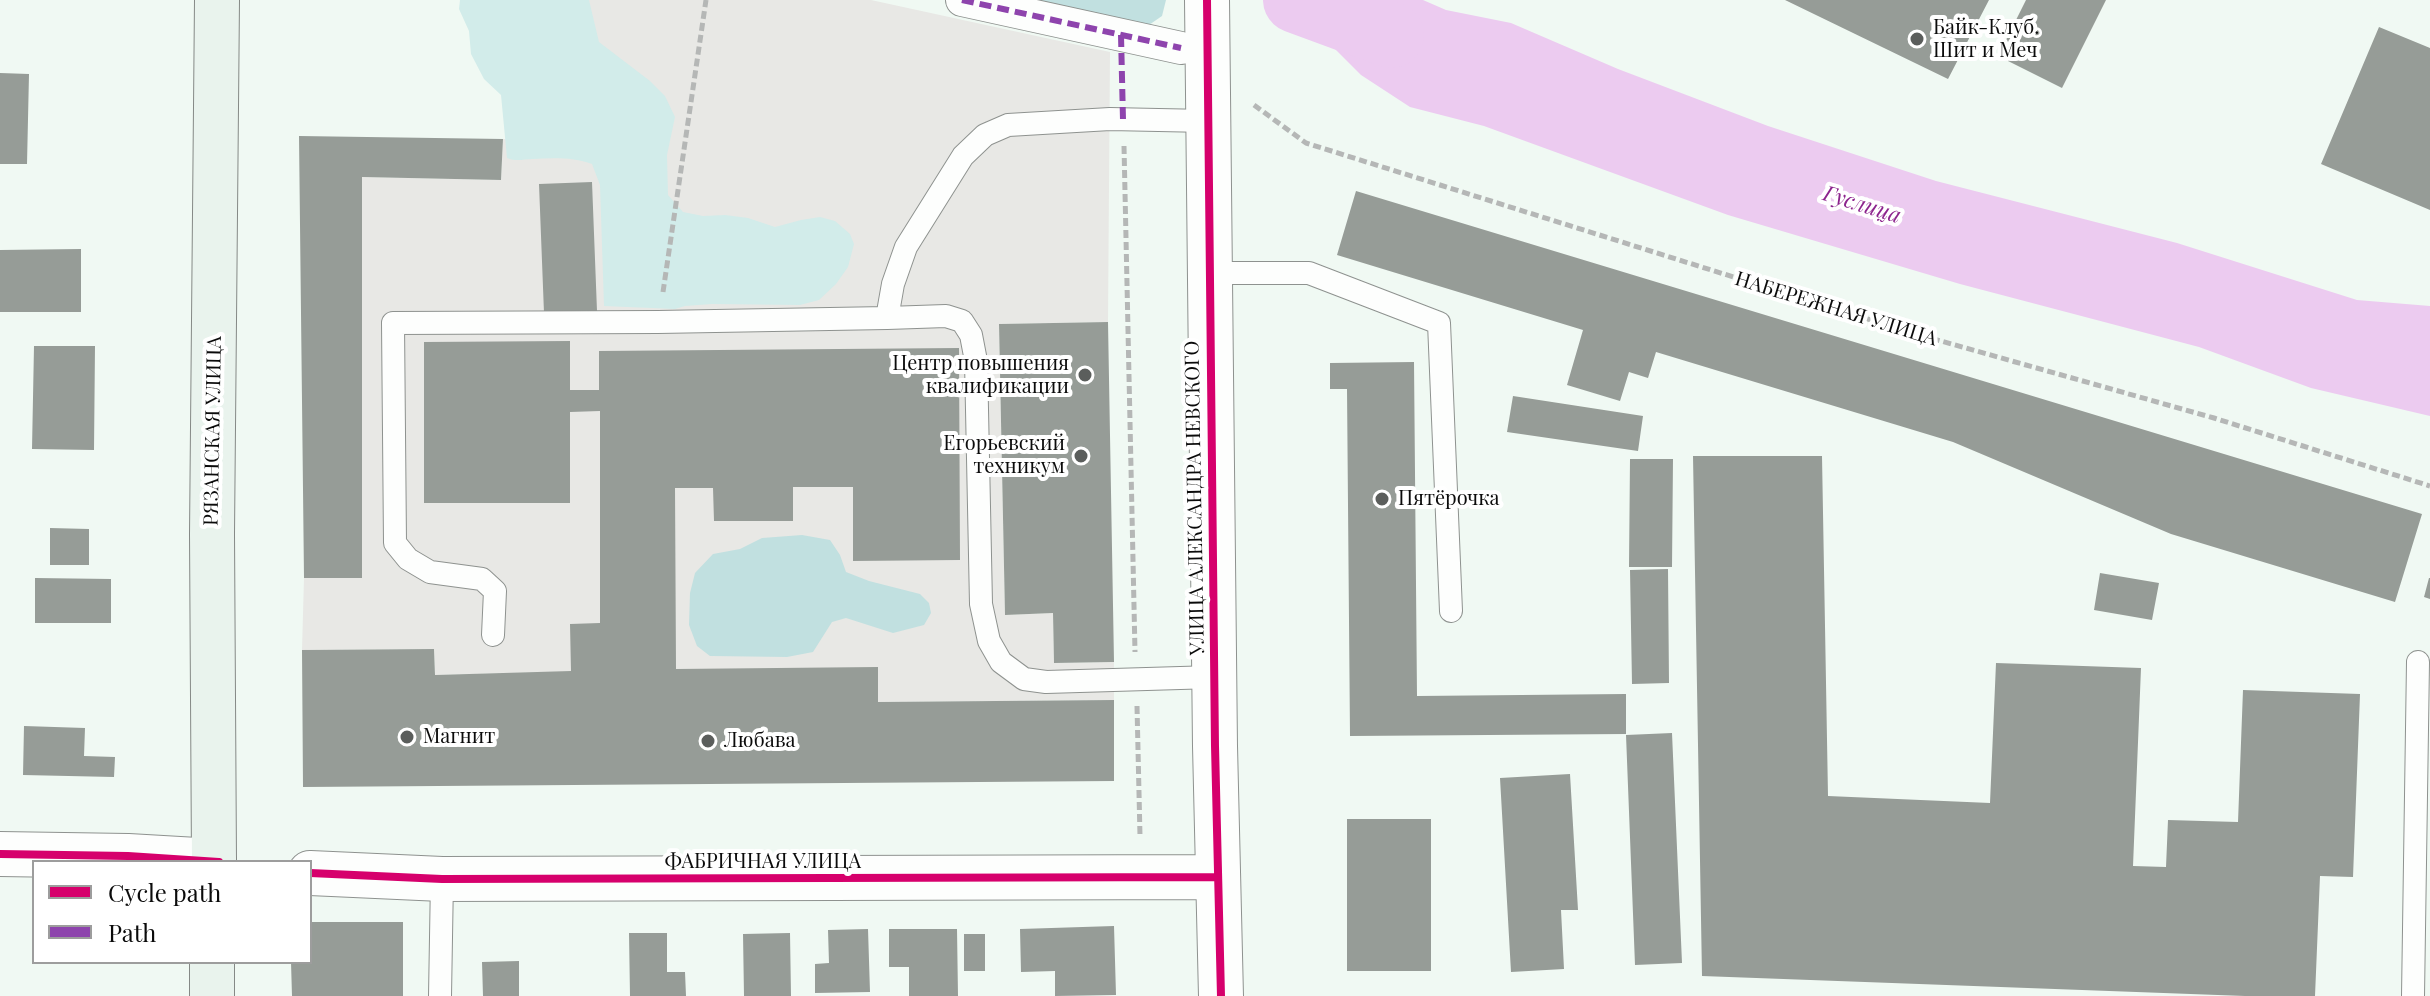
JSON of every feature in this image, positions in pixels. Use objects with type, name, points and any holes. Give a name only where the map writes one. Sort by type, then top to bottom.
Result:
[{"type":"main road","name":"РЯЗАНСКАЯ УЛИЦА","points":[[216,860],[212,534],[217,0]]},
{"type":"main road","points":[[212,964],[212,996]]},
{"type":"street","points":[[962,0],[1199,27]]},
{"type":"street","name":"УЛИЦА АЛЕКСАНДРА НЕВСКОГО","points":[[1199,27],[1207,121],[1221,996]]},
{"type":"street","points":[[0,854],[187,860]]},
{"type":"street","name":"ФАБРИЧНАЯ УЛИЦА","points":[[312,873],[442,879],[1217,877]]},
{"type":"lane","points":[[887,318],[893,284],[906,247],[963,156],[985,135],[1008,125],[1123,120],[1207,121]]},
{"type":"lane","points":[[1208,273],[1309,273],[1439,323],[1451,611]]},
{"type":"lane","points":[[493,635],[495,591],[482,579],[430,572],[408,559],[395,543],[393,323],[946,316],[962,321],[971,335],[976,361],[981,604],[989,641],[1001,662],[1024,679],[1046,682],[1214,677]]},
{"type":"lane","points":[[2413,996],[2418,662]]},
{"type":"lane","points":[[440,996],[442,879]]},
{"type":"path","points":[[658,322],[706,0]]},
{"type":"path","points":[[1123,120],[1141,877]]},
{"type":"shaded area","points":[[460,0],[589,0],[599,42],[650,81],[665,96],[675,117],[667,155],[668,195],[683,212],[703,216],[748,218],[775,227],[820,217],[835,221],[850,234],[854,244],[848,267],[836,284],[819,300],[800,305],[712,304],[675,309],[604,306],[600,185],[592,164],[563,158],[507,158],[501,95],[484,79],[471,54],[469,31],[459,9]]},
{"type":"shaded area","points":[[517,0],[871,0],[1110,52],[1108,322],[999,324],[1005,615],[1053,613],[1054,663],[1114,662],[1114,700],[878,702],[676,669],[435,675],[434,649],[302,650],[304,578],[362,578],[362,177],[501,180],[503,139],[512,140]]},
{"type":"shaded area","points":[[1010,0],[1166,0],[1162,16],[1146,27]]},
{"type":"shaded area","points":[[802,535],[830,540],[846,572],[920,594],[929,603],[931,613],[924,625],[893,633],[846,618],[832,622],[813,652],[787,657],[710,656],[697,646],[689,625],[690,593],[695,573],[713,554],[740,549],[762,538]]},
{"type":"water","points":[[1304,0],[1423,0],[1446,10],[1511,23],[1618,69],[1768,126],[1936,181],[2177,243],[2357,300],[2430,306],[2430,416],[2311,388],[2199,347],[1960,284],[1728,215],[1484,126],[1410,107],[1361,75],[1318,32]]},
{"type":"building","name":"Байк-Клуб. Шит и Меч","points":[[1785,0],[1989,0],[1948,79]]},
{"type":"building","points":[[2026,0],[2106,0],[2062,88],[1998,56]]},
{"type":"building","points":[[2379,27],[2430,48],[2430,210],[2321,164]]},
{"type":"building","points":[[0,73],[29,74],[27,164],[0,164]]},
{"type":"building","points":[[299,136],[503,139],[501,180],[362,177],[362,578],[304,578]]},
{"type":"building","points":[[592,182],[597,311],[544,313],[539,184]]},
{"type":"building","points":[[1356,191],[2422,514],[2395,602],[2171,534],[1953,442],[1656,352],[1648,378],[1629,372],[1620,401],[1567,385],[1583,330],[1337,255]]},
{"type":"building","points":[[81,249],[81,312],[0,312],[0,250]]},
{"type":"building","points":[[1108,322],[1114,662],[1054,663],[1053,613],[1005,615],[999,324]]},
{"type":"building","points":[[570,341],[570,390],[599,390],[599,351],[959,348],[960,560],[853,561],[853,487],[793,487],[793,521],[714,521],[713,488],[675,488],[676,669],[878,667],[878,702],[1114,700],[1114,781],[303,787],[302,650],[434,649],[435,675],[571,671],[570,624],[600,623],[600,411],[570,412],[570,503],[424,503],[424,342]]},
{"type":"building","points":[[34,346],[95,346],[94,450],[32,449]]},
{"type":"building","points":[[1414,362],[1417,696],[1626,694],[1626,734],[1350,736],[1347,389],[1330,389],[1330,363]]},
{"type":"building","points":[[1513,396],[1643,416],[1638,451],[1507,432]]},
{"type":"building","points":[[1693,456],[1822,456],[1828,796],[1990,803],[1996,663],[2141,668],[2133,866],[2166,867],[2168,820],[2238,822],[2243,690],[2360,694],[2353,877],[2320,876],[2315,996],[1702,976]]},
{"type":"building","points":[[1630,459],[1673,459],[1672,567],[1629,567]]},
{"type":"building","points":[[50,528],[89,529],[89,565],[50,565]]},
{"type":"building","points":[[1668,569],[1669,683],[1632,684],[1630,570]]},
{"type":"building","points":[[2100,573],[2159,583],[2152,620],[2094,610]]},
{"type":"building","points":[[35,578],[111,579],[111,623],[35,623]]},
{"type":"building","points":[[2430,578],[2430,599],[2424,597]]},
{"type":"building","points":[[24,726],[85,728],[84,756],[115,757],[114,777],[23,775]]},
{"type":"building","points":[[1672,733],[1682,963],[1635,965],[1626,735]]},
{"type":"building","points":[[1570,774],[1578,910],[1561,910],[1564,969],[1511,972],[1500,778]]},
{"type":"building","points":[[1347,819],[1431,819],[1431,971],[1347,971]]},
{"type":"building","points":[[312,922],[403,922],[403,996],[292,996],[291,964],[312,964]]},
{"type":"building","points":[[1114,926],[1116,995],[1055,996],[1055,971],[1021,972],[1020,929]]},
{"type":"building","points":[[868,929],[870,992],[815,993],[815,964],[829,963],[828,930]]},
{"type":"building","points":[[889,929],[957,929],[958,996],[909,996],[909,967],[889,967]]},
{"type":"building","points":[[629,933],[667,933],[667,972],[685,972],[686,996],[630,996]]},
{"type":"building","points":[[790,933],[791,996],[744,996],[743,934]]},
{"type":"building","points":[[964,934],[985,934],[985,971],[964,971]]},
{"type":"building","points":[[519,961],[519,996],[483,996],[482,962]]},
{"type":"waterway","name":"Гуслица","points":[[1296,0],[1391,35]]},
{"type":"marked path","points":[[962,0],[1181,48]]},
{"type":"marked path","points":[[1121,35],[1123,120]]},
{"type":"cycle path","points":[[1207,0],[1215,746],[1221,996]]},
{"type":"cycle path","points":[[0,854],[189,860]]},
{"type":"cycle path","points":[[312,873],[442,879],[1217,877]]},
{"type":"place","name":"Байк-Клуб. Шит и Меч","points":[[1917,39]]},
{"type":"place","name":"Центр повышения квалификации","points":[[1085,375]]},
{"type":"place","name":"Егорьевский техникум","points":[[1081,456]]},
{"type":"place","name":"Пятёрочка","points":[[1382,499]]},
{"type":"place","name":"Магнит","points":[[407,737]]},
{"type":"place","name":"Любава","points":[[708,741]]}]
